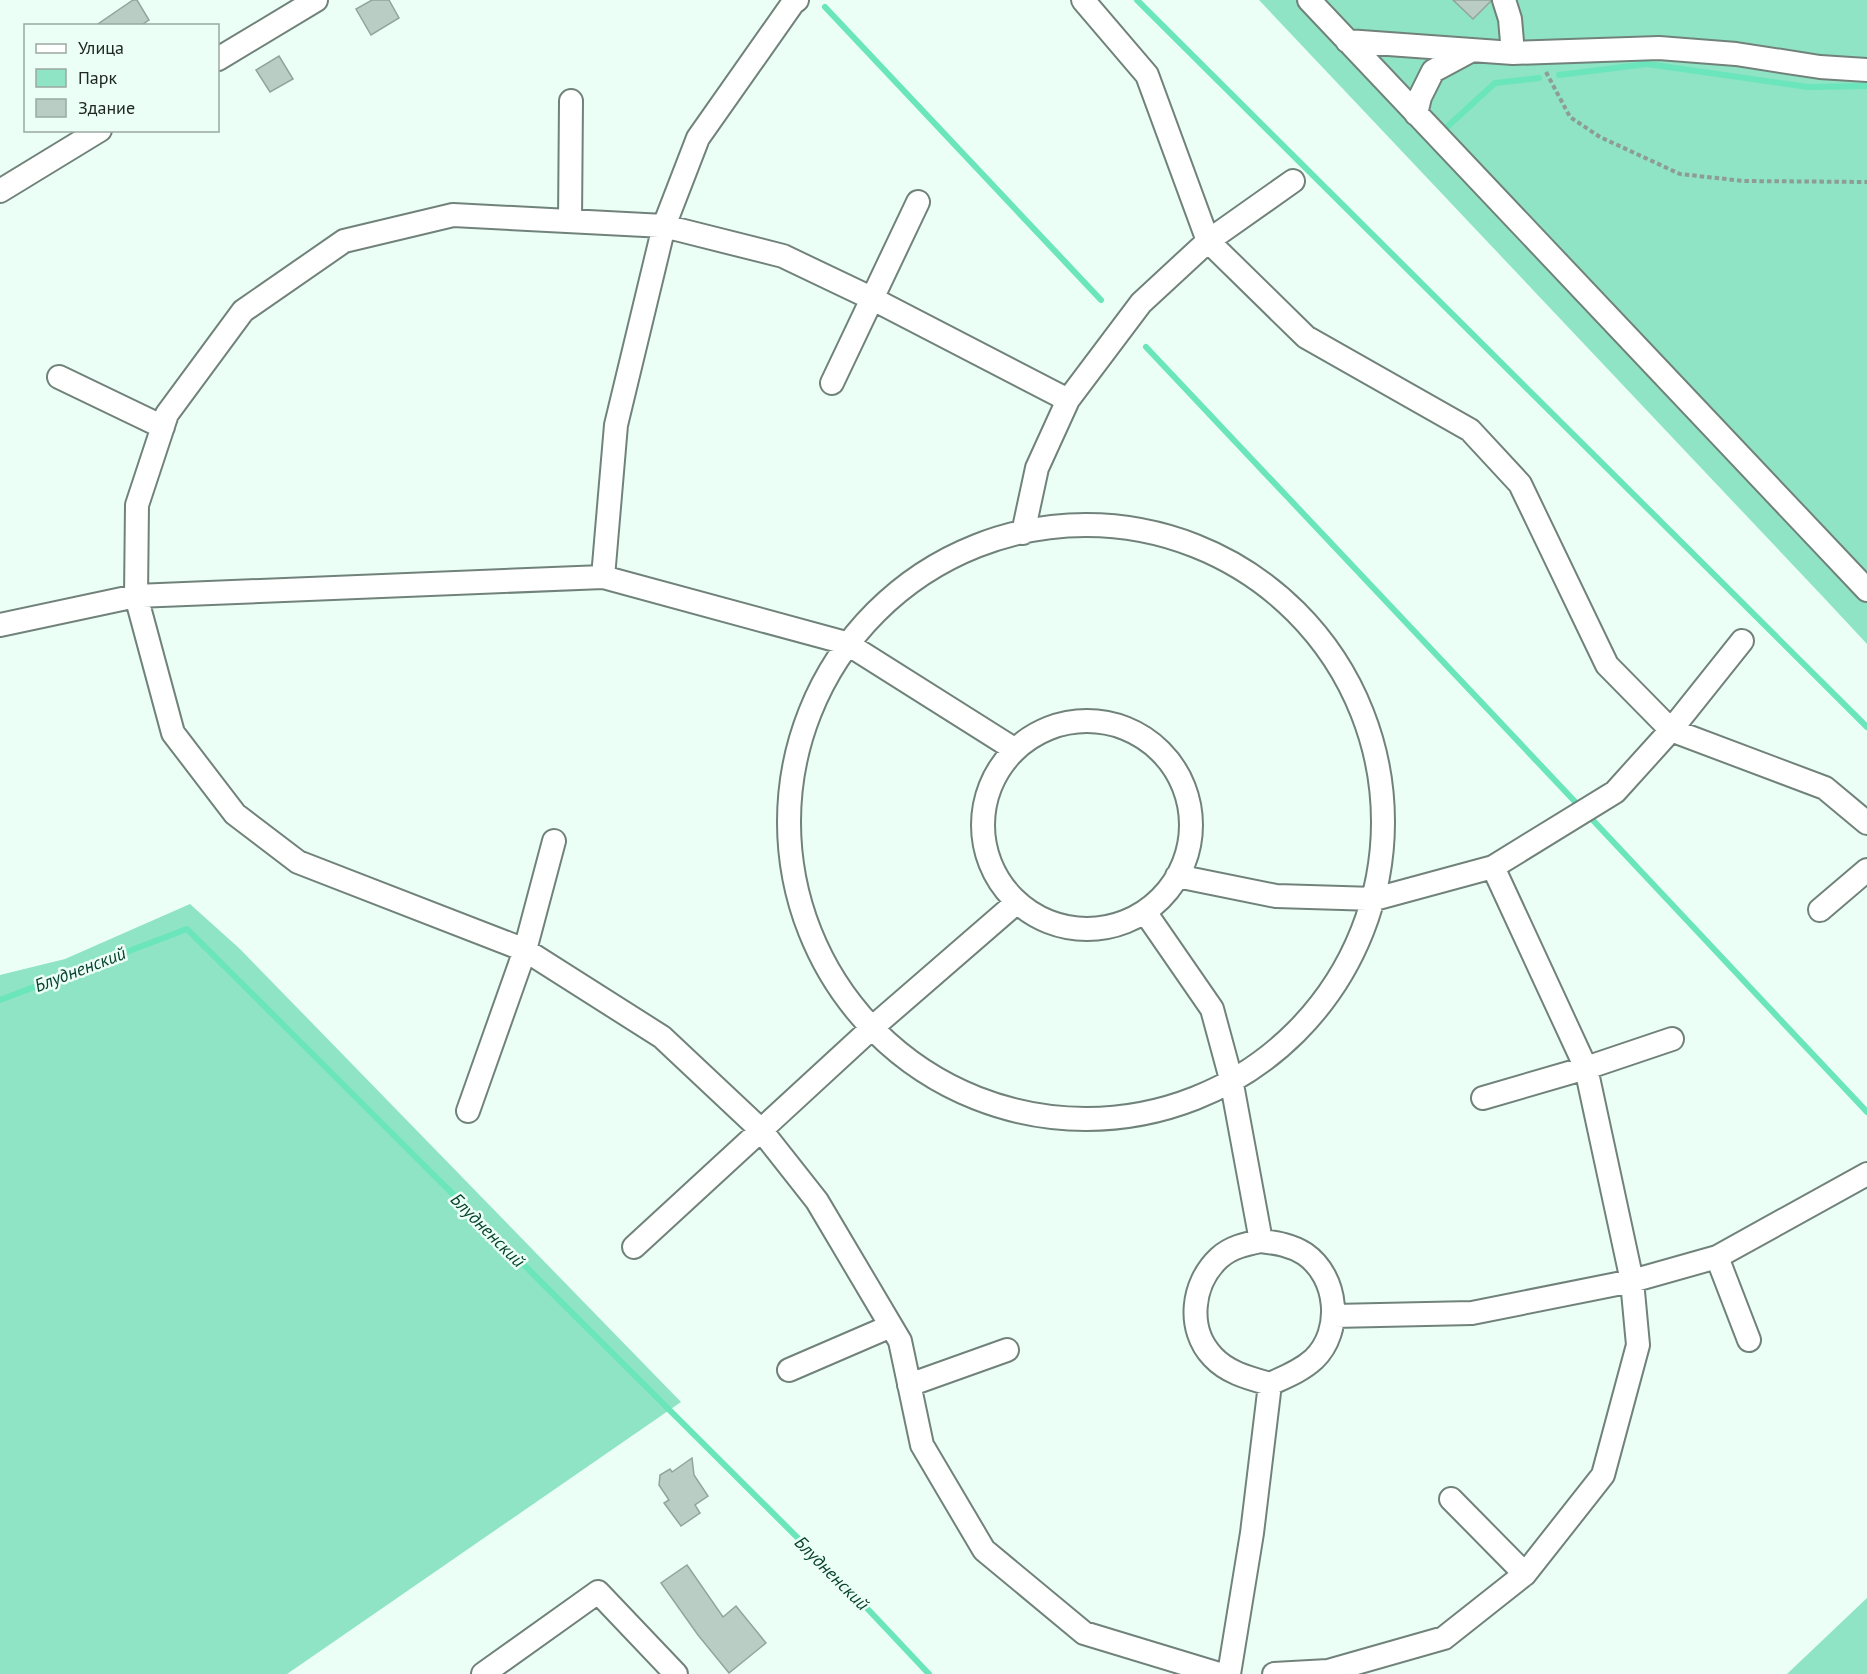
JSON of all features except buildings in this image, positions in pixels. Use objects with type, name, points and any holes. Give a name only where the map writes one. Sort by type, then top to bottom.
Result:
[{"type":"street","points":[[219,58],[316,0]]},
{"type":"street","points":[[603,577],[616,425],[664,226],[698,138],[797,0]]},
{"type":"street","points":[[1083,0],[1147,75],[1208,241],[1306,337],[1470,430],[1520,484],[1607,665],[1671,730],[1825,788],[1867,823]]},
{"type":"street","points":[[1309,0],[1867,590]]},
{"type":"street","points":[[1504,0],[1510,19],[1514,53]]},
{"type":"street","points":[[1347,40],[1514,53],[1659,48],[1736,54],[1820,67],[1867,70]]},
{"type":"street","points":[[1416,114],[1420,97],[1433,71],[1472,50]]},
{"type":"street","points":[[570,221],[571,101]]},
{"type":"street","points":[[0,191],[97,132]]},
{"type":"street","points":[[1023,533],[1037,468],[1068,400],[1141,303],[1208,241],[1293,181]]},
{"type":"street","points":[[832,383],[918,202]]},
{"type":"street","points":[[1068,400],[871,298],[783,256],[664,226],[453,215],[344,241],[243,311],[167,414],[137,505],[136,596],[173,733],[235,814],[298,862],[525,950],[662,1037],[761,1130],[817,1201],[900,1341],[922,1445],[984,1550],[1084,1633],[1219,1674]]},
{"type":"street","points":[[59,377],[163,427]]},
{"type":"street","points":[[1083,524],[1173,537],[1256,576],[1322,639],[1366,719],[1382,797],[1384,808],[1375,899],[1336,986],[1272,1056],[1188,1103],[1094,1121],[1000,1109],[914,1067],[845,1000],[801,915],[786,821],[802,727],[846,643],[912,579],[993,538],[1023,533],[1083,524]]},
{"type":"street","points":[[0,625],[136,596],[603,577],[846,643],[1014,748]]},
{"type":"street","points":[[1177,876],[1276,896],[1375,899],[1493,867],[1615,792],[1671,730],[1742,641]]},
{"type":"street","points":[[1077,720],[1111,723],[1143,736],[1169,759],[1186,790],[1192,824],[1186,858],[1177,876],[1170,889],[1145,912],[1113,926],[1079,929],[1045,921],[1016,903],[995,876],[983,843],[983,809],[993,776],[1014,748],[1043,729],[1077,720]]},
{"type":"street","points":[[468,1111],[525,950],[554,840]]},
{"type":"street","points":[[1274,1674],[1328,1671],[1444,1638],[1525,1574],[1603,1475],[1638,1345],[1632,1281],[1586,1068],[1493,867]]},
{"type":"street","points":[[1820,910],[1867,870]]},
{"type":"street","points":[[634,1247],[873,1027],[1016,903]]},
{"type":"street","points":[[1145,912],[1212,1009],[1231,1079],[1261,1241]]},
{"type":"street","points":[[1483,1098],[1586,1068],[1671,1039]]},
{"type":"street","points":[[1334,1316],[1472,1312],[1632,1281],[1717,1257],[1867,1174]]},
{"type":"street","points":[[1261,1241],[1284,1244],[1306,1254],[1322,1271],[1332,1293],[1334,1316],[1328,1339],[1315,1358],[1296,1372],[1270,1384],[1229,1370],[1212,1356],[1200,1337],[1195,1316],[1197,1294],[1205,1273],[1220,1257],[1239,1245],[1261,1241]]},
{"type":"street","points":[[1717,1257],[1749,1340]]},
{"type":"street","points":[[789,1370],[891,1326]]},
{"type":"street","points":[[909,1385],[1007,1350]]},
{"type":"street","points":[[1228,1674],[1252,1533],[1270,1384]]},
{"type":"street","points":[[1451,1498],[1525,1574]]},
{"type":"street","points":[[483,1674],[598,1592],[676,1674]]},
{"type":"path","points":[[1536,52],[1570,117],[1600,137],[1680,174],[1744,181],[1867,182]]},
{"type":"green space","points":[[1259,0],[1867,0],[1867,644],[1826,600]]},
{"type":"green space","points":[[190,904],[240,949],[681,1402],[287,1674],[0,1674],[0,975],[65,959]]},
{"type":"green space","points":[[1867,1598],[1867,1674],[1787,1674]]},
{"type":"waterway","points":[[1137,0],[1867,727]]},
{"type":"waterway","points":[[825,7],[1101,300]]},
{"type":"waterway","points":[[1559,75],[1647,64],[1808,87],[1867,86]]},
{"type":"waterway","points":[[1448,126],[1495,83],[1539,78]]},
{"type":"waterway","points":[[1146,347],[1581,808]]},
{"type":"waterway","points":[[1588,815],[1867,1112]]},
{"type":"waterway","name":"Блудненский","points":[[0,1000],[187,929],[847,1587],[929,1674]]}]
